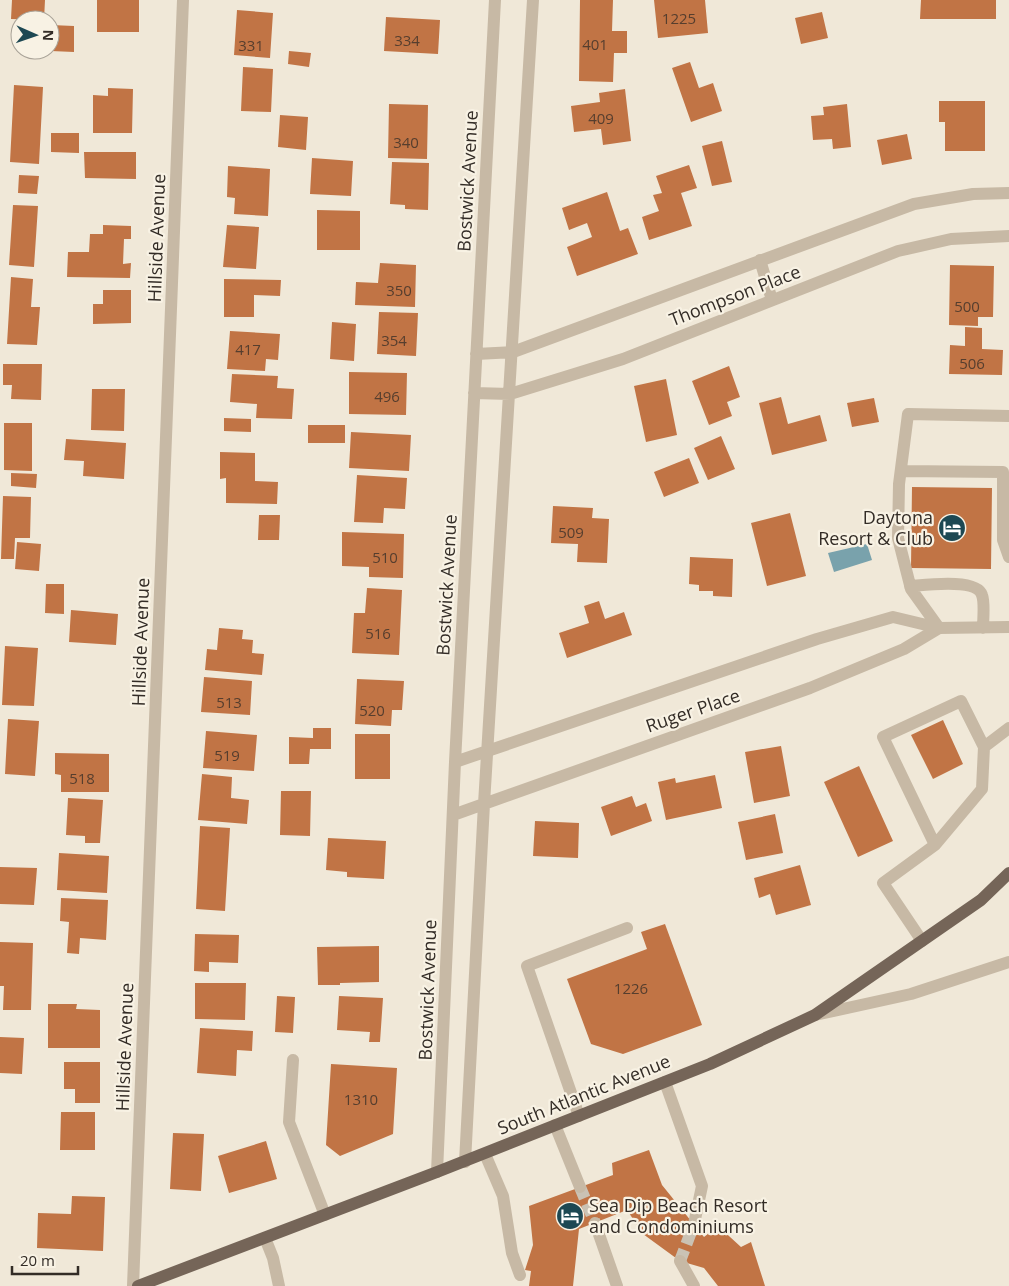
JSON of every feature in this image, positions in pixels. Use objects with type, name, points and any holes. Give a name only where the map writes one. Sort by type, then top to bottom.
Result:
[{"type":"main road","name":"South Atlantic Avenue","points":[[138,1286],[155,1283],[710,1064],[815,1015],[981,900],[1009,873]]},
{"type":"street","name":"Hillside Avenue","points":[[133,1286],[183,0]]},
{"type":"street","name":"Bostwick Avenue","points":[[437,1172],[455,762],[495,0]]},
{"type":"street","points":[[465,1162],[484,804],[533,0]]},
{"type":"street","name":"Thompson Place","points":[[476,354],[513,352],[914,204],[973,194],[1009,193]]},
{"type":"street","name":"Thompson Place","points":[[474,393],[510,394],[623,359],[898,251],[951,239],[1009,236]]},
{"type":"street","points":[[760,260],[772,300]]},
{"type":"street","points":[[939,628],[910,586],[898,538],[899,484],[908,414],[1009,416]]},
{"type":"street","points":[[901,470],[1003,472],[1003,540],[1009,557]]},
{"type":"street","points":[[910,586],[966,585],[977,588],[982,595],[983,628]]},
{"type":"street","name":"Ruger Place","points":[[455,762],[817,639],[893,617],[939,628],[1009,627]]},
{"type":"street","name":"Ruger Place","points":[[453,815],[810,688],[904,650],[939,628]]},
{"type":"street","points":[[922,941],[883,883],[935,845],[982,789],[984,747],[961,701],[883,737],[935,845]]},
{"type":"street","points":[[984,747],[1009,728]]},
{"type":"street","points":[[579,1116],[527,966],[628,928]]},
{"type":"street","points":[[815,1015],[911,994],[1009,962]]},
{"type":"street","points":[[293,1060],[289,1122],[325,1215]]},
{"type":"street","points":[[665,1082],[702,1186],[694,1224]]},
{"type":"street","points":[[555,1126],[580,1187]]},
{"type":"street","points":[[485,1154],[503,1196],[512,1253],[520,1274]]},
{"type":"street","points":[[595,1223],[617,1286]]},
{"type":"street","points":[[265,1238],[273,1258],[279,1286]]},
{"type":"street","points":[[680,1261],[694,1286]]},
{"type":"water","points":[[867,544],[872,560],[834,572],[828,553]]},
{"type":"building","points":[[12,0],[45,0],[44,10],[11,10]]},
{"type":"building","points":[[97,0],[139,0],[139,32],[97,32]]},
{"type":"building","points":[[580,0],[613,0],[612,31],[627,31],[627,53],[614,53],[613,82],[579,81]]},
{"type":"building","points":[[654,0],[705,0],[708,33],[658,38]]},
{"type":"building","points":[[921,0],[996,0],[996,19],[920,19]]},
{"type":"building","points":[[237,10],[273,13],[270,58],[234,55]]},
{"type":"building","points":[[822,12],[828,38],[801,44],[795,18]]},
{"type":"building","points":[[386,17],[440,20],[438,54],[384,51]]},
{"type":"building","points":[[60,25],[74,26],[74,52],[60,51]]},
{"type":"building","points":[[289,51],[311,53],[309,67],[288,64]]},
{"type":"building","points":[[690,62],[699,88],[713,83],[722,111],[691,122],[672,68]]},
{"type":"building","points":[[243,67],[273,69],[271,112],[241,111]]},
{"type":"building","points":[[14,85],[43,87],[39,164],[10,162]]},
{"type":"building","points":[[108,88],[133,89],[132,133],[93,133],[93,95],[108,96]]},
{"type":"building","points":[[625,89],[631,141],[603,145],[601,129],[574,132],[571,106],[600,102],[599,93]]},
{"type":"building","points":[[939,101],[985,101],[985,151],[945,151],[945,122],[939,122]]},
{"type":"building","points":[[389,104],[428,105],[427,159],[388,158]]},
{"type":"building","points":[[847,104],[851,147],[833,149],[832,139],[813,140],[811,116],[824,115],[823,107]]},
{"type":"building","points":[[280,115],[308,117],[306,150],[278,147]]},
{"type":"building","points":[[51,133],[79,133],[79,153],[51,152]]},
{"type":"building","points":[[907,134],[912,159],[882,165],[877,140]]},
{"type":"building","points":[[722,141],[732,182],[712,186],[702,146]]},
{"type":"building","points":[[84,152],[136,152],[136,179],[85,178]]},
{"type":"building","points":[[312,158],[353,161],[351,196],[310,194]]},
{"type":"building","points":[[392,162],[429,163],[428,210],[405,209],[405,205],[390,204]]},
{"type":"building","points":[[689,165],[697,188],[681,193],[692,226],[649,240],[642,217],[659,211],[653,195],[662,193],[656,176]]},
{"type":"building","points":[[228,166],[270,169],[268,216],[234,214],[235,198],[227,197]]},
{"type":"building","points":[[19,175],[39,176],[37,194],[18,193]]},
{"type":"building","points":[[607,192],[620,231],[628,228],[638,254],[577,276],[567,247],[592,237],[587,223],[569,230],[562,208]]},
{"type":"building","points":[[13,205],[38,206],[34,267],[9,265]]},
{"type":"building","points":[[317,210],[360,211],[360,250],[317,250]]},
{"type":"building","points":[[103,225],[131,226],[131,239],[124,239],[123,264],[131,263],[130,278],[67,277],[68,252],[89,252],[90,234],[103,234]]},
{"type":"building","points":[[227,225],[259,227],[256,269],[223,267]]},
{"type":"building","points":[[380,263],[416,265],[415,307],[355,305],[356,282],[378,283]]},
{"type":"building","points":[[950,265],[994,266],[993,317],[978,317],[978,326],[949,325]]},
{"type":"building","points":[[11,277],[33,279],[31,307],[40,307],[37,345],[7,344]]},
{"type":"building","points":[[224,279],[281,280],[280,296],[254,295],[254,317],[224,317]]},
{"type":"building","points":[[103,290],[131,290],[131,323],[93,324],[93,304],[103,304]]},
{"type":"building","points":[[379,312],[418,313],[416,356],[377,354]]},
{"type":"building","points":[[332,322],[356,324],[354,361],[330,359]]},
{"type":"building","points":[[965,327],[982,328],[982,349],[1003,350],[1002,375],[949,374],[950,345],[965,346]]},
{"type":"building","points":[[230,331],[280,334],[278,360],[266,359],[265,371],[227,369]]},
{"type":"building","points":[[3,364],[42,364],[41,400],[11,399],[12,385],[3,385]]},
{"type":"building","points":[[729,366],[740,397],[727,402],[732,416],[709,425],[692,381]]},
{"type":"building","points":[[349,372],[407,373],[406,415],[349,414]]},
{"type":"building","points":[[232,374],[278,376],[277,388],[294,389],[292,419],[256,418],[257,404],[230,402]]},
{"type":"building","points":[[666,379],[677,435],[646,442],[634,386]]},
{"type":"building","points":[[92,389],[125,389],[124,431],[91,430]]},
{"type":"building","points":[[781,397],[788,424],[820,415],[827,441],[772,455],[759,403]]},
{"type":"building","points":[[874,398],[879,422],[852,427],[847,403]]},
{"type":"building","points":[[224,418],[251,419],[251,432],[224,431]]},
{"type":"building","points":[[4,423],[32,423],[32,471],[4,470]]},
{"type":"building","points":[[308,425],[345,425],[345,443],[308,443]]},
{"type":"building","points":[[351,432],[411,435],[409,471],[349,468]]},
{"type":"building","points":[[721,436],[735,469],[708,480],[694,448]]},
{"type":"building","points":[[66,439],[126,443],[124,479],[83,476],[84,461],[64,460]]},
{"type":"building","points":[[220,452],[255,453],[255,481],[278,482],[277,504],[226,503],[226,478],[220,479]]},
{"type":"building","points":[[689,458],[699,483],[664,497],[654,472]]},
{"type":"building","points":[[11,473],[37,474],[36,488],[11,486]]},
{"type":"building","points":[[357,475],[407,478],[405,509],[384,508],[383,523],[354,522]]},
{"type":"building","name":"Daytona Resort & Club","points":[[912,487],[992,488],[991,569],[911,568]]},
{"type":"building","points":[[3,496],[31,497],[30,538],[15,538],[14,559],[1,559]]},
{"type":"building","points":[[553,506],[593,508],[592,518],[609,519],[607,563],[577,562],[578,544],[551,543]]},
{"type":"building","points":[[790,513],[806,576],[767,586],[751,523]]},
{"type":"building","points":[[259,515],[280,515],[279,540],[258,540]]},
{"type":"building","points":[[342,532],[404,534],[403,578],[369,577],[369,567],[342,566]]},
{"type":"building","points":[[17,542],[41,544],[39,571],[15,569]]},
{"type":"building","points":[[690,557],[733,559],[732,597],[713,596],[713,591],[699,591],[699,585],[689,584]]},
{"type":"building","points":[[46,584],[64,584],[64,614],[45,613]]},
{"type":"building","points":[[367,588],[402,590],[399,655],[352,653],[354,613],[365,613]]},
{"type":"building","points":[[599,601],[605,619],[624,612],[632,635],[567,658],[559,633],[589,623],[584,606]]},
{"type":"building","points":[[71,610],[118,614],[116,645],[69,642]]},
{"type":"building","points":[[219,628],[243,630],[242,639],[253,640],[252,653],[264,654],[262,675],[205,670],[207,649],[217,650]]},
{"type":"building","points":[[5,646],[38,648],[34,706],[2,705]]},
{"type":"building","points":[[204,677],[252,681],[250,715],[201,712]]},
{"type":"building","points":[[357,679],[404,681],[402,710],[392,710],[391,726],[355,724]]},
{"type":"building","points":[[8,719],[39,721],[35,776],[5,774]]},
{"type":"building","points":[[943,720],[963,764],[933,779],[911,735]]},
{"type":"building","points":[[313,728],[331,728],[331,749],[310,749],[309,764],[289,764],[289,737],[313,738]]},
{"type":"building","points":[[206,731],[257,735],[254,771],[203,768]]},
{"type":"building","points":[[355,734],[390,734],[390,779],[355,779]]},
{"type":"building","points":[[781,746],[790,796],[754,803],[745,752]]},
{"type":"building","points":[[55,753],[109,754],[109,792],[61,792],[61,775],[55,774]]},
{"type":"building","points":[[859,766],[893,841],[858,857],[824,782]]},
{"type":"building","points":[[202,774],[232,777],[231,798],[249,800],[247,824],[198,820]]},
{"type":"building","points":[[715,775],[722,808],[666,820],[658,782],[675,778],[676,783]]},
{"type":"building","points":[[281,791],[311,791],[310,836],[280,835]]},
{"type":"building","points":[[632,796],[636,807],[646,803],[652,821],[611,836],[601,807]]},
{"type":"building","points":[[68,798],[103,800],[100,843],[85,843],[85,836],[66,835]]},
{"type":"building","points":[[775,814],[783,853],[746,860],[738,822]]},
{"type":"building","points":[[535,821],[579,823],[578,858],[533,856]]},
{"type":"building","points":[[200,826],[230,828],[225,911],[196,909]]},
{"type":"building","points":[[328,838],[386,841],[384,879],[347,877],[347,872],[326,870]]},
{"type":"building","points":[[59,853],[109,856],[107,893],[57,890]]},
{"type":"building","points":[[800,865],[811,905],[776,915],[770,894],[759,898],[754,878]]},
{"type":"building","points":[[0,867],[37,868],[34,905],[0,904]]},
{"type":"building","points":[[61,898],[108,900],[106,940],[80,938],[79,954],[67,953],[69,922],[60,921]]},
{"type":"building","points":[[665,924],[702,1025],[623,1054],[591,1044],[567,979],[647,949],[641,932]]},
{"type":"building","points":[[195,934],[239,935],[238,963],[209,962],[209,972],[194,971]]},
{"type":"building","points":[[0,942],[33,943],[31,1010],[3,1010],[4,986],[0,986]]},
{"type":"building","points":[[379,946],[379,982],[318,985],[317,947]]},
{"type":"building","points":[[195,983],[246,983],[245,1020],[195,1019]]},
{"type":"building","points":[[277,996],[295,997],[293,1033],[275,1032]]},
{"type":"building","points":[[339,996],[383,998],[380,1042],[369,1042],[370,1032],[337,1030]]},
{"type":"building","points":[[48,1004],[77,1004],[76,1009],[100,1010],[100,1048],[48,1048]]},
{"type":"building","points":[[200,1028],[253,1031],[252,1051],[237,1050],[236,1076],[197,1073]]},
{"type":"building","points":[[0,1037],[24,1038],[22,1074],[0,1073]]},
{"type":"building","points":[[64,1062],[100,1062],[100,1103],[75,1103],[75,1089],[64,1089]]},
{"type":"building","points":[[331,1064],[397,1068],[393,1134],[340,1156],[326,1145]]},
{"type":"building","points":[[61,1112],[95,1112],[95,1150],[60,1150]]},
{"type":"building","points":[[173,1133],[204,1134],[201,1191],[170,1189]]},
{"type":"building","points":[[266,1141],[277,1179],[229,1193],[218,1156]]},
{"type":"building","name":"Sea Dip Beach Resort and Condominiums","points":[[649,1150],[662,1185],[704,1237],[718,1226],[741,1247],[751,1242],[765,1286],[718,1286],[704,1268],[680,1261],[643,1234],[627,1210],[579,1229],[573,1286],[529,1286],[531,1271],[525,1270],[533,1245],[529,1206],[613,1175],[612,1163]]},
{"type":"building","points":[[72,1196],[105,1197],[103,1251],[37,1248],[38,1213],[71,1214]]},
{"type":"tunnel","points":[[580,1187],[595,1223]]},
{"type":"tunnel","points":[[680,1261],[694,1224]]},
{"type":"place","name":"Daytona Resort & Club","points":[[952,528]]},
{"type":"place","name":"Sea Dip Beach Resort and Condominiums","points":[[570,1216]]}]
